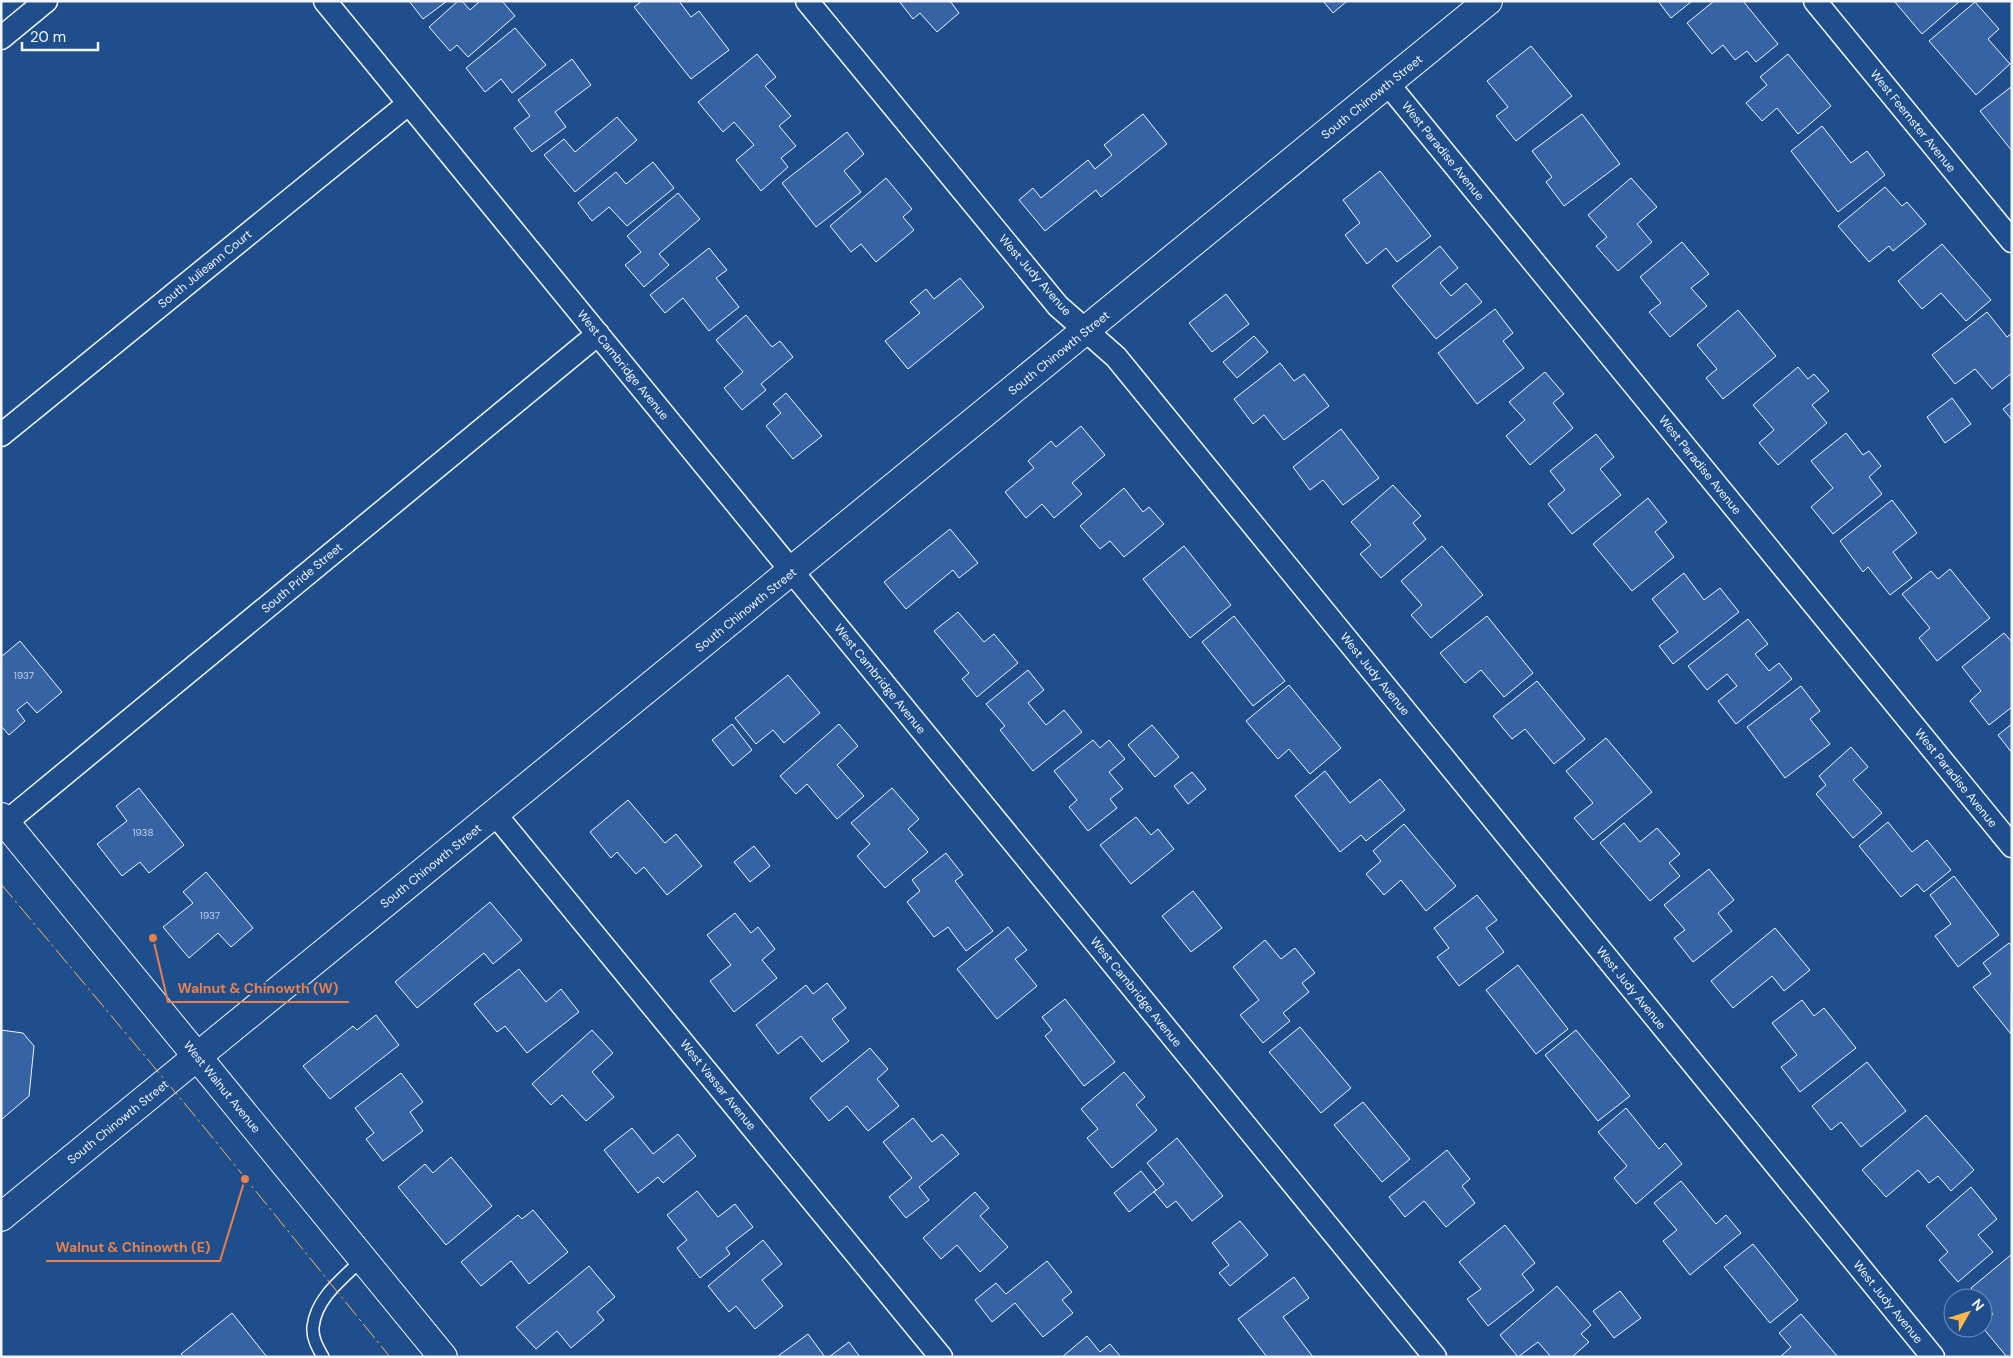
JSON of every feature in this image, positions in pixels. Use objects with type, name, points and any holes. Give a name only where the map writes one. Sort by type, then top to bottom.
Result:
[{"type":"street","points":[[1,38],[46,1]]},
{"type":"street","name":"West Cambridge Avenue","points":[[325,1],[1435,1357]]},
{"type":"street","name":"West Judy Avenue","points":[[808,1],[1058,306],[1116,357],[1933,1357]]},
{"type":"street","name":"South Chinowth Street","points":[[1,1217],[1488,1]]},
{"type":"street","name":"West Feemster Avenue","points":[[1815,1],[2012,241]]},
{"type":"street","name":"West Paradise Avenue","points":[[1388,84],[2012,846]]},
{"type":"street","name":"South Julieann Court","points":[[1,435],[408,104]]},
{"type":"street","name":"South Pride Street","points":[[3,820],[598,334]]},
{"type":"street","name":"West Vassar Avenue","points":[[495,814],[941,1357]]},
{"type":"street","name":"West Walnut Avenue","points":[[3,820],[443,1357]]},
{"type":"lane","points":[[322,1357],[315,1343],[312,1328],[318,1309],[335,1286],[363,1259]]},
{"type":"building","points":[[409,1],[447,1],[423,19]]},
{"type":"building","points":[[458,1],[462,1],[470,10],[480,1],[502,1],[515,16],[468,57],[457,45],[450,51],[429,27]]},
{"type":"building","points":[[642,1],[679,1],[691,17],[699,11],[729,50],[691,79],[634,7]]},
{"type":"building","points":[[899,1],[950,1],[959,13],[937,32],[920,13],[913,19]]},
{"type":"building","points":[[1323,1],[1347,1],[1333,13]]},
{"type":"building","points":[[1658,1],[1692,1],[1671,18]]},
{"type":"building","points":[[1714,1],[1743,1],[1778,44],[1756,62],[1747,51],[1735,60],[1723,45],[1712,54],[1687,23]]},
{"type":"building","points":[[1894,1],[1960,1],[1922,34]]},
{"type":"building","points":[[1975,2],[1999,29],[1988,39],[2010,64],[1976,95],[1929,41]]},
{"type":"building","points":[[515,28],[546,65],[512,93],[501,79],[485,92],[466,68]]},
{"type":"building","points":[[1531,46],[1572,96],[1516,141],[1496,116],[1508,107],[1487,81]]},
{"type":"building","points":[[757,54],[776,77],[765,86],[791,116],[779,126],[796,146],[781,158],[788,167],[761,191],[736,160],[754,145],[734,122],[723,132],[698,102]]},
{"type":"building","points":[[1788,54],[1831,106],[1798,134],[1777,108],[1762,121],[1746,103],[1767,85],[1760,77]]},
{"type":"building","points":[[572,59],[591,85],[555,112],[566,127],[532,152],[514,128],[530,116],[518,100]]},
{"type":"building","points":[[2012,88],[2012,151],[1980,111]]},
{"type":"building","points":[[1143,114],[1167,144],[1101,197],[1096,190],[1045,231],[1019,200],[1033,188],[1041,198],[1088,160],[1095,169],[1112,155],[1104,145]]},
{"type":"building","points":[[1582,114],[1620,164],[1564,206],[1546,182],[1552,177],[1532,151]]},
{"type":"building","points":[[617,117],[637,140],[575,192],[544,155],[564,139],[575,152]]},
{"type":"building","points":[[1822,126],[1851,163],[1867,151],[1885,175],[1838,212],[1791,151]]},
{"type":"building","points":[[847,132],[864,154],[844,171],[861,192],[816,227],[782,183]]},
{"type":"building","points":[[653,162],[674,188],[627,226],[609,207],[592,221],[578,203],[616,172],[626,184]]},
{"type":"building","points":[[1380,171],[1431,236],[1397,262],[1386,248],[1367,264],[1345,235],[1360,223],[1343,200]]},
{"type":"building","points":[[886,178],[912,209],[903,217],[914,230],[876,262],[861,244],[851,252],[830,226]]},
{"type":"building","points":[[1631,178],[1657,207],[1637,224],[1652,242],[1618,271],[1596,246],[1607,237],[1588,215]]},
{"type":"building","points":[[1885,187],[1902,206],[1907,202],[1926,224],[1893,251],[1889,246],[1869,262],[1838,226]]},
{"type":"building","points":[[678,193],[700,219],[659,254],[669,265],[644,287],[625,265],[641,252],[627,236]]},
{"type":"building","points":[[1682,242],[1709,274],[1691,288],[1707,306],[1670,337],[1649,312],[1661,303],[1640,277]]},
{"type":"building","points":[[1942,244],[1991,300],[1966,321],[1941,293],[1922,309],[1898,281]]},
{"type":"building","points":[[1440,246],[1458,268],[1440,283],[1451,296],[1466,283],[1482,302],[1436,339],[1392,286]]},
{"type":"building","points":[[709,248],[727,270],[716,278],[739,307],[709,331],[683,298],[665,313],[650,295]]},
{"type":"building","points":[[960,278],[984,307],[908,369],[885,341],[920,313],[910,302],[926,289],[934,299]]},
{"type":"building","points":[[1226,294],[1249,324],[1212,352],[1189,323]]},
{"type":"building","points":[[1495,309],[1513,333],[1503,341],[1524,368],[1477,404],[1438,353]]},
{"type":"building","points":[[1738,310],[1776,356],[1723,399],[1706,378],[1717,369],[1697,345]]},
{"type":"building","points":[[1987,312],[2007,337],[2012,333],[2012,373],[1992,389],[1975,369],[1955,384],[1932,355]]},
{"type":"building","points":[[746,315],[772,347],[780,341],[793,357],[761,384],[766,390],[742,410],[724,388],[743,372],[716,340]]},
{"type":"building","points":[[1254,336],[1268,352],[1237,378],[1223,362]]},
{"type":"building","points":[[1280,363],[1294,381],[1304,374],[1329,406],[1284,440],[1264,415],[1253,424],[1234,399]]},
{"type":"building","points":[[1798,367],[1808,379],[1814,374],[1829,391],[1812,405],[1827,423],[1778,465],[1759,443],[1774,430],[1753,405]]},
{"type":"building","points":[[1545,372],[1564,394],[1553,403],[1573,428],[1530,465],[1506,436],[1525,420],[1509,402]]},
{"type":"building","points":[[786,393],[822,436],[793,459],[766,426],[781,413],[773,404]]},
{"type":"building","points":[[1952,398],[1971,424],[1945,443],[1927,417]]},
{"type":"building","points":[[2012,402],[2012,420],[2003,409]]},
{"type":"building","points":[[1081,426],[1105,455],[1072,483],[1082,494],[1054,518],[1042,504],[1026,518],[1005,492],[1034,468],[1028,461],[1051,441],[1056,447]]},
{"type":"building","points":[[1341,429],[1379,478],[1343,505],[1323,480],[1310,490],[1293,467]]},
{"type":"building","points":[[1846,433],[1863,455],[1869,451],[1881,466],[1869,477],[1882,494],[1833,534],[1811,507],[1833,488],[1811,461]]},
{"type":"building","points":[[1596,434],[1614,457],[1600,469],[1621,495],[1572,534],[1548,504],[1565,490],[1550,471]]},
{"type":"building","points":[[1393,485],[1421,516],[1413,523],[1426,539],[1381,578],[1360,554],[1371,545],[1351,522]]},
{"type":"building","points":[[1124,488],[1143,512],[1149,507],[1164,524],[1124,557],[1110,541],[1100,549],[1080,526]]},
{"type":"building","points":[[1648,498],[1667,522],[1655,532],[1674,557],[1632,591],[1593,544]]},
{"type":"building","points":[[1892,500],[1917,533],[1893,552],[1912,578],[1890,595],[1868,567],[1863,572],[1840,541]]},
{"type":"building","points":[[950,529],[978,563],[959,578],[953,570],[906,609],[884,582]]},
{"type":"building","points":[[1184,546],[1231,605],[1190,638],[1143,579]]},
{"type":"building","points":[[1442,546],[1483,595],[1431,638],[1411,615],[1422,605],[1401,581]]},
{"type":"building","points":[[1950,569],[1990,618],[1937,661],[1919,638],[1930,628],[1902,594],[1931,571],[1938,579]]},
{"type":"building","points":[[1684,573],[1704,600],[1720,588],[1739,612],[1673,664],[1659,646],[1678,632],[1652,599]]},
{"type":"building","points":[[958,612],[984,642],[994,634],[1018,663],[977,697],[962,679],[969,673],[934,631]]},
{"type":"building","points":[[1234,616],[1285,681],[1253,706],[1202,642]]},
{"type":"building","points":[[1487,616],[1533,673],[1504,697],[1481,670],[1465,683],[1440,653]]},
{"type":"building","points":[[1748,619],[1768,644],[1755,654],[1769,671],[1779,663],[1792,679],[1736,724],[1718,701],[1737,686],[1727,674],[1707,690],[1688,666]]},
{"type":"building","points":[[2004,633],[2012,642],[2012,707],[1989,725],[1970,701],[1981,691],[1962,667]]},
{"type":"building","points":[[20,641],[62,692],[37,713],[27,702],[17,710],[25,721],[9,735],[1,726],[1,657]]},
{"type":"building","points":[[1028,670],[1044,690],[1028,703],[1046,725],[1064,710],[1082,732],[1033,771],[1000,730],[1005,726],[986,704]]},
{"type":"building","points":[[788,675],[820,713],[784,743],[773,730],[756,744],[735,718]]},
{"type":"building","points":[[1537,681],[1585,739],[1554,764],[1525,729],[1512,739],[1493,716]]},
{"type":"building","points":[[1289,685],[1341,748],[1310,774],[1289,749],[1278,759],[1246,721]]},
{"type":"building","points":[[1801,686],[1820,711],[1810,719],[1830,744],[1785,778],[1747,727]]},
{"type":"building","points":[[732,724],[752,750],[733,766],[712,740]]},
{"type":"building","points":[[839,724],[858,746],[837,765],[864,796],[837,819],[807,784],[796,794],[780,776]]},
{"type":"building","points":[[2012,724],[2012,753],[1998,735]]},
{"type":"building","points":[[1152,725],[1179,757],[1155,777],[1128,745]]},
{"type":"building","points":[[1606,738],[1652,792],[1593,840],[1574,818],[1593,803],[1566,771]]},
{"type":"building","points":[[1093,740],[1100,748],[1109,740],[1125,759],[1109,772],[1123,789],[1110,799],[1117,808],[1088,831],[1069,807],[1077,800],[1054,771]]},
{"type":"building","points":[[1851,747],[1868,767],[1853,780],[1882,813],[1853,838],[1816,794],[1826,785],[1819,776]]},
{"type":"building","points":[[1325,771],[1350,803],[1380,779],[1405,810],[1366,841],[1361,835],[1340,852],[1295,796]]},
{"type":"building","points":[[1192,772],[1206,789],[1188,804],[1174,786]]},
{"type":"building","points":[[139,788],[184,845],[149,873],[140,862],[122,876],[97,844],[127,821],[116,806]]},
{"type":"building","points":[[892,788],[919,819],[908,829],[928,852],[885,888],[857,856],[870,844],[851,823]]},
{"type":"building","points":[[628,800],[665,843],[676,834],[702,866],[667,895],[644,867],[636,874],[617,852],[611,858],[590,832]]},
{"type":"building","points":[[1136,817],[1151,835],[1158,829],[1174,849],[1131,884],[1100,845]]},
{"type":"building","points":[[1888,822],[1912,852],[1927,840],[1951,870],[1924,892],[1917,884],[1901,897],[1859,846]]},
{"type":"building","points":[[1624,823],[1640,842],[1657,828],[1680,854],[1669,863],[1680,876],[1650,901],[1600,843]]},
{"type":"building","points":[[1404,824],[1456,886],[1426,911],[1401,880],[1384,895],[1366,874],[1381,861],[1373,851]]},
{"type":"building","points":[[754,846],[770,866],[750,882],[734,862]]},
{"type":"building","points":[[946,853],[963,875],[955,881],[993,931],[966,951],[948,927],[934,937],[907,902],[920,891],[912,880]]},
{"type":"building","points":[[1709,869],[1734,900],[1718,913],[1732,931],[1693,962],[1674,938],[1685,930],[1664,905]]},
{"type":"building","points":[[206,872],[253,928],[231,947],[218,933],[189,958],[163,927],[193,903],[183,892]]},
{"type":"building","points":[[1954,876],[1999,935],[1958,967],[1935,936],[1951,924],[1930,895]]},
{"type":"building","points":[[1193,891],[1222,928],[1191,952],[1162,916]]},
{"type":"building","points":[[1477,895],[1497,920],[1486,928],[1504,952],[1459,986],[1437,957],[1449,948],[1434,928]]},
{"type":"building","points":[[490,902],[522,940],[493,964],[484,953],[417,1008],[395,982]]},
{"type":"building","points":[[735,913],[751,933],[758,927],[775,949],[762,960],[777,978],[734,1012],[710,981],[731,965],[707,935]]},
{"type":"building","points":[[1008,927],[1027,950],[1015,959],[1037,986],[997,1019],[957,969]]},
{"type":"building","points":[[1775,928],[1810,970],[1784,991],[1772,976],[1733,1008],[1711,981]]},
{"type":"building","points":[[1265,940],[1281,959],[1295,948],[1315,973],[1302,983],[1309,992],[1283,1013],[1290,1021],[1263,1043],[1240,1015],[1259,1000],[1233,967]]},
{"type":"building","points":[[2009,943],[2012,946],[2011,1034],[1973,987],[1991,974],[1983,963]]},
{"type":"building","points":[[1518,965],[1568,1029],[1536,1054],[1486,990]]},
{"type":"building","points":[[519,969],[546,1002],[561,989],[579,1012],[527,1053],[505,1026],[497,1032],[474,1004]]},
{"type":"building","points":[[827,983],[846,1008],[832,1019],[849,1041],[822,1062],[801,1036],[778,1054],[756,1025],[806,985],[813,994]]},
{"type":"building","points":[[1065,999],[1115,1062],[1084,1086],[1045,1036],[1052,1030],[1042,1017]]},
{"type":"building","points":[[1802,1000],[1814,1016],[1824,1008],[1856,1048],[1800,1092],[1781,1067],[1797,1055],[1772,1023]]},
{"type":"building","points":[[376,1015],[399,1045],[330,1099],[303,1066],[353,1026],[357,1030]]},
{"type":"building","points":[[1300,1027],[1351,1088],[1321,1113],[1269,1052]]},
{"type":"building","points":[[1,1030],[23,1033],[34,1046],[29,1096],[1,1120]]},
{"type":"building","points":[[592,1030],[613,1053],[592,1072],[614,1097],[586,1121],[562,1095],[551,1105],[532,1084]]},
{"type":"building","points":[[1576,1030],[1630,1096],[1598,1121],[1545,1055]]},
{"type":"building","points":[[870,1048],[888,1069],[877,1079],[899,1106],[868,1131],[847,1106],[829,1121],[810,1098]]},
{"type":"building","points":[[1867,1062],[1906,1111],[1861,1147],[1841,1122],[1831,1130],[1812,1106]]},
{"type":"building","points":[[1124,1072],[1145,1097],[1136,1105],[1157,1130],[1112,1168],[1087,1138],[1098,1129],[1081,1109]]},
{"type":"building","points":[[401,1073],[423,1102],[410,1112],[423,1131],[383,1161],[366,1139],[374,1133],[355,1108]]},
{"type":"building","points":[[1363,1102],[1410,1159],[1382,1182],[1334,1125]]},
{"type":"building","points":[[1626,1108],[1659,1149],[1665,1143],[1682,1164],[1636,1204],[1614,1178],[1627,1166],[1598,1132]]},
{"type":"building","points":[[1926,1115],[1974,1170],[1951,1191],[1938,1176],[1929,1183],[1918,1170],[1886,1197],[1862,1170]]},
{"type":"building","points":[[913,1118],[932,1142],[942,1134],[959,1154],[919,1187],[929,1200],[906,1218],[889,1197],[912,1178],[883,1142]]},
{"type":"building","points":[[632,1128],[653,1154],[678,1134],[696,1156],[663,1183],[658,1177],[638,1193],[604,1150]]},
{"type":"building","points":[[1177,1138],[1223,1196],[1192,1221],[1176,1201],[1167,1208],[1154,1192],[1164,1184],[1147,1163]]},
{"type":"building","points":[[1447,1150],[1470,1179],[1462,1186],[1475,1203],[1446,1227],[1424,1201],[1405,1217],[1389,1197]]},
{"type":"building","points":[[451,1157],[492,1206],[446,1245],[398,1187],[425,1164],[433,1173]]},
{"type":"building","points":[[1141,1171],[1156,1190],[1129,1212],[1114,1193]]},
{"type":"building","points":[[1681,1181],[1716,1224],[1726,1215],[1741,1233],[1690,1275],[1663,1241],[1677,1230],[1654,1203]]},
{"type":"building","points":[[1971,1187],[1997,1219],[1978,1235],[1993,1252],[1958,1282],[1939,1260],[1948,1252],[1926,1226]]},
{"type":"building","points":[[697,1191],[718,1217],[735,1204],[753,1227],[726,1248],[730,1254],[700,1278],[677,1248],[687,1240],[667,1215]]},
{"type":"building","points":[[975,1192],[989,1208],[980,1216],[1008,1247],[980,1272],[957,1245],[941,1259],[923,1238]]},
{"type":"building","points":[[533,1210],[568,1252],[529,1284],[511,1261],[481,1286],[461,1262],[518,1215],[522,1219]]},
{"type":"building","points":[[1240,1221],[1268,1255],[1230,1286],[1219,1273],[1229,1265],[1212,1243]]},
{"type":"building","points":[[1505,1225],[1535,1263],[1522,1274],[1534,1290],[1488,1326],[1467,1299],[1481,1289],[1459,1262]]},
{"type":"building","points":[[763,1240],[782,1264],[762,1280],[783,1306],[755,1329],[736,1306],[729,1312],[708,1286]]},
{"type":"building","points":[[1753,1244],[1798,1300],[1770,1323],[1724,1267]]},
{"type":"building","points":[[2012,1254],[2012,1357],[2007,1357],[1991,1338],[1993,1338],[1993,1288],[1971,1288]]},
{"type":"building","points":[[1047,1261],[1072,1292],[1062,1300],[1073,1313],[1043,1337],[1015,1303],[992,1322],[975,1300],[996,1283],[1006,1294]]},
{"type":"building","points":[[589,1266],[615,1297],[597,1312],[604,1320],[571,1348],[557,1331],[536,1349],[516,1327]]},
{"type":"building","points":[[1294,1277],[1309,1298],[1283,1317],[1313,1357],[1267,1357],[1238,1319]]},
{"type":"building","points":[[1557,1286],[1591,1325],[1581,1334],[1589,1342],[1572,1357],[1551,1357],[1538,1342],[1518,1357],[1500,1335]]},
{"type":"building","points":[[1620,1291],[1641,1318],[1614,1338],[1593,1311]]},
{"type":"building","points":[[232,1313],[267,1357],[184,1357],[181,1354]]},
{"type":"building","points":[[1801,1314],[1838,1357],[1780,1357],[1791,1347],[1779,1333]]},
{"type":"building","points":[[808,1334],[825,1357],[778,1356]]},
{"type":"building","points":[[1087,1336],[1100,1352],[1110,1344],[1121,1357],[1062,1357]]},
{"type":"building","points":[[849,1342],[860,1357],[829,1357]]},
{"type":"power","points":[[1,884],[195,1116],[390,1357]]},
{"type":"place","name":"Walnut & Chinowth (W)","points":[[153,938]]},
{"type":"place","name":"Walnut & Chinowth (E)","points":[[245,1179]]}]
